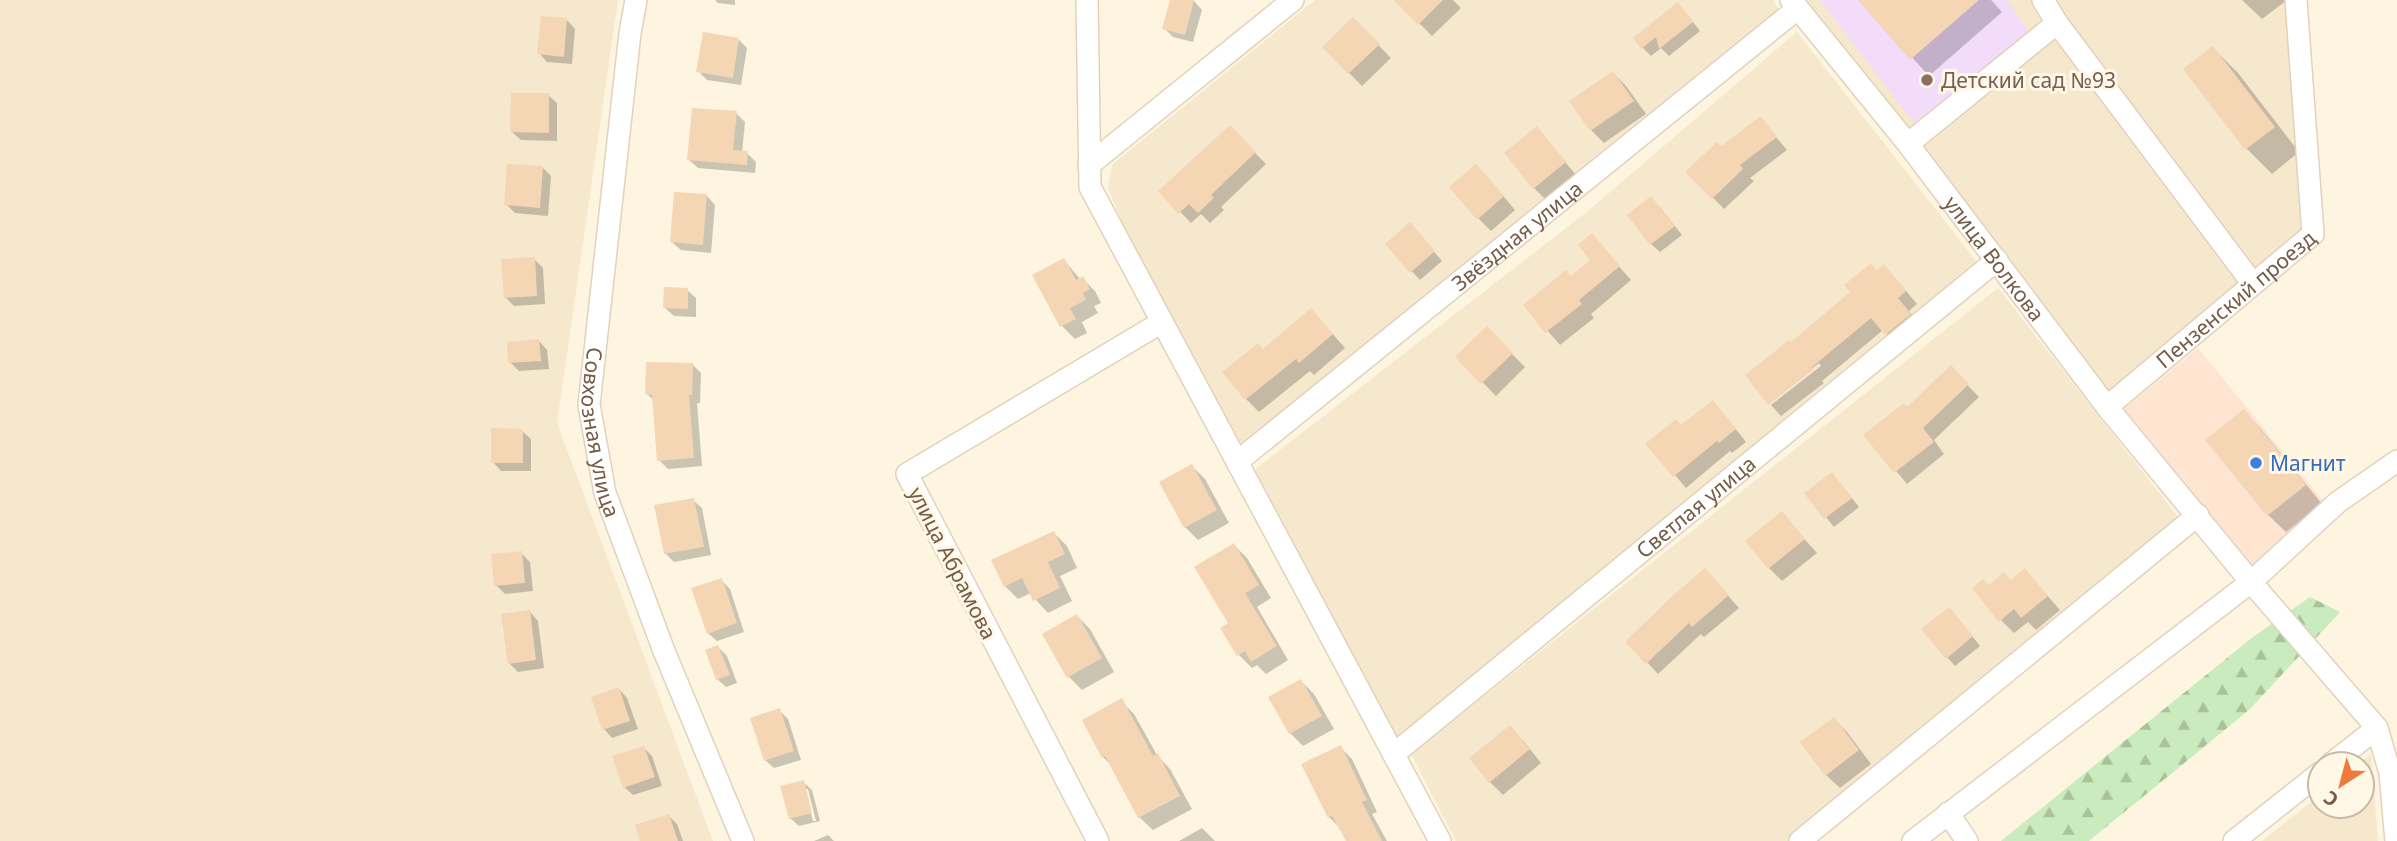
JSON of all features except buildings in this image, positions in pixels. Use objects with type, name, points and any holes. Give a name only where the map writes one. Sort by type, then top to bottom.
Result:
[{"type":"street","name":"Совхозная улица","points":[[636,0],[630,33],[589,405],[605,493],[664,651],[743,841]]},
{"type":"street","points":[[1087,0],[1090,187],[1440,841]]},
{"type":"street","points":[[1089,165],[1293,0]]},
{"type":"street","points":[[2043,0],[2057,23],[2253,284]]},
{"type":"street","name":"Пензенский проезд","points":[[2107,407],[2313,234],[2296,0]]},
{"type":"street","name":"улица Волкова","points":[[1794,4],[1908,144],[2107,407],[2251,582],[2377,727]]},
{"type":"street","name":"Звёздная улица","points":[[1237,462],[1794,4]]},
{"type":"street","points":[[1908,144],[2057,23]]},
{"type":"street","name":"Светлая улица","points":[[1394,754],[1997,260]]},
{"type":"street","name":"улица Абрамова","points":[[1097,841],[907,474],[1161,322]]},
{"type":"street","points":[[1913,841],[2251,582],[2338,502],[2397,461]]},
{"type":"street","points":[[1800,841],[2198,515]]},
{"type":"street","points":[[2348,750],[2377,727],[2390,772],[2396,841]]},
{"type":"street","points":[[2234,841],[2306,784]]},
{"type":"street","points":[[1948,813],[1967,841]]},
{"type":"shaded area","points":[[0,0],[618,0],[557,423],[713,841],[0,841]]},
{"type":"shaded area","points":[[1315,0],[1773,0],[1781,12],[1239,452],[1141,267],[1108,188],[1112,165]]},
{"type":"shaded area","points":[[1805,0],[2284,0],[2304,230],[2110,394]]},
{"type":"shaded area","name":"Детский сад №93","points":[[1820,0],[2007,0],[2031,36],[1914,123]]},
{"type":"shaded area","points":[[1797,32],[1980,266],[1398,741],[1253,471],[1588,211]]},
{"type":"shaded area","points":[[1998,288],[2182,522],[1794,841],[1456,841],[1411,754]]},
{"type":"shaded area","points":[[2198,348],[2324,502],[2252,566],[2124,409]]},
{"type":"shaded area","points":[[2306,806],[2306,820],[2376,820],[2376,816],[2378,841],[2262,841]]},
{"type":"green space","points":[[2310,597],[2340,612],[2249,710],[2089,841],[2001,841],[2253,637]]},
{"type":"place","name":"Детский сад №93","points":[[1927,80]]},
{"type":"place","name":"Магнит","points":[[2256,463]]}]
